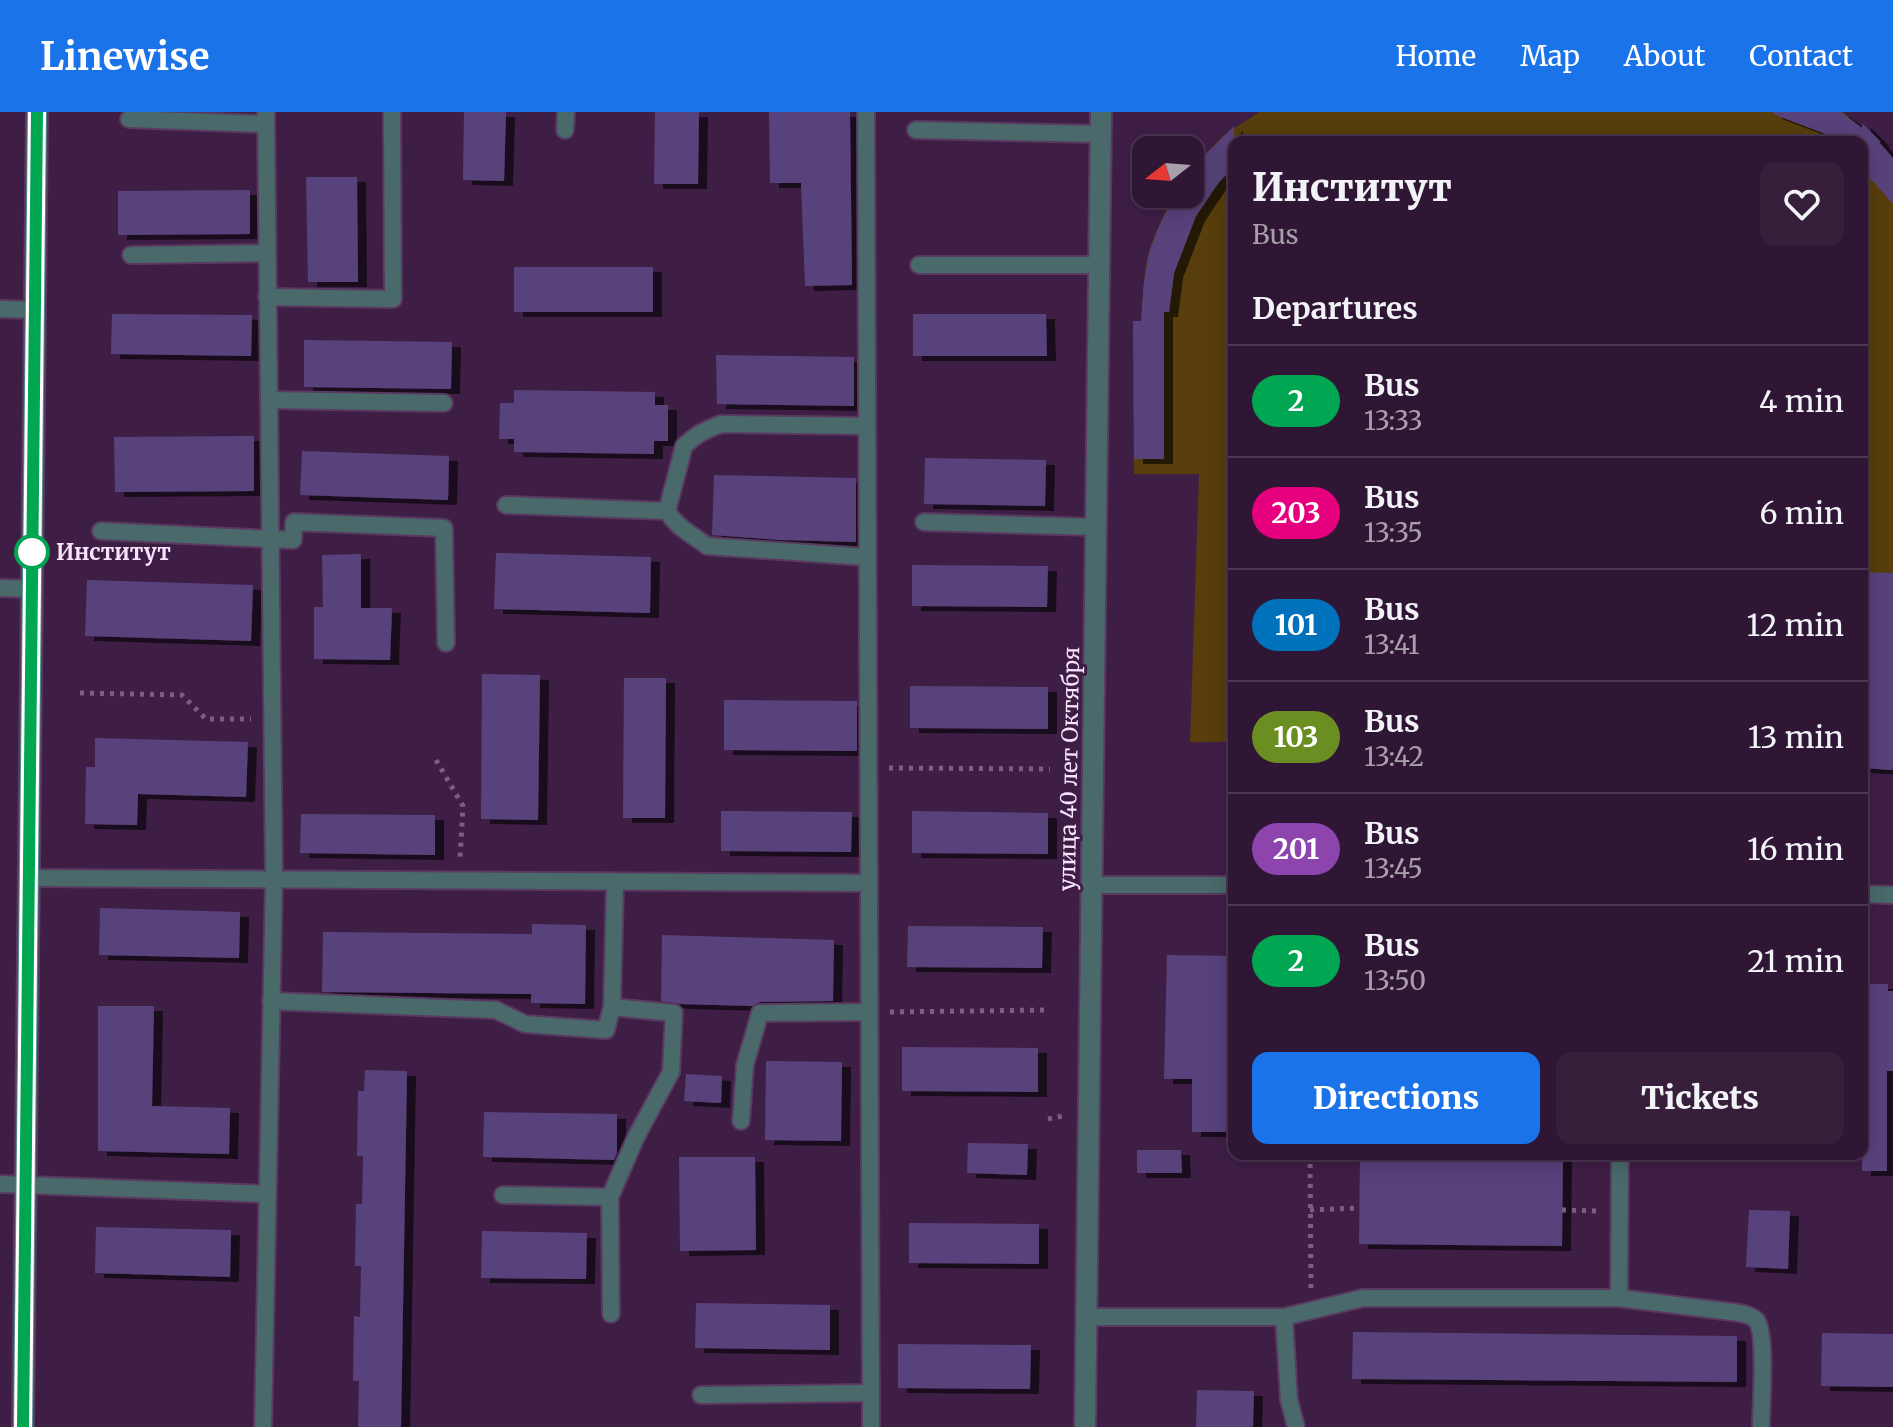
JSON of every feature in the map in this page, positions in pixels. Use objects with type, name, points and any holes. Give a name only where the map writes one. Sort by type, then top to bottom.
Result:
[{"type":"main road","points":[[23,1427],[37,112]]},
{"type":"street","name":"улица 40 лет Октября","points":[[1085,1427],[1101,112]]},
{"type":"lane","points":[[565,130],[566,112]]},
{"type":"lane","points":[[866,112],[869,883],[878,1012],[871,1427]]},
{"type":"lane","points":[[267,297],[393,299],[392,115]]},
{"type":"lane","points":[[129,119],[266,118],[274,879],[263,1427]]},
{"type":"lane","points":[[916,130],[1101,134]]},
{"type":"lane","points":[[131,255],[267,253]]},
{"type":"lane","points":[[919,265],[1099,265]]},
{"type":"lane","points":[[0,309],[35,310]]},
{"type":"lane","points":[[269,400],[444,403]]},
{"type":"lane","points":[[867,426],[721,424],[706,429],[684,446],[667,511],[681,529],[707,546],[867,557]]},
{"type":"lane","points":[[506,505],[667,511]]},
{"type":"lane","points":[[101,531],[293,540],[294,522],[444,528],[446,643]]},
{"type":"lane","points":[[924,522],[1096,527]]},
{"type":"lane","points":[[0,588],[32,589]]},
{"type":"lane","points":[[29,878],[869,883]]},
{"type":"lane","points":[[271,1001],[496,1010],[525,1024],[606,1030],[612,1007],[615,882]]},
{"type":"lane","points":[[1092,885],[1228,885]]},
{"type":"lane","points":[[1868,894],[1893,895]]},
{"type":"lane","points":[[611,1314],[610,1197],[636,1137],[671,1072],[674,1013],[612,1007]]},
{"type":"lane","points":[[741,1121],[745,1065],[760,1013],[878,1012]]},
{"type":"lane","points":[[1619,1298],[1620,1160]]},
{"type":"lane","points":[[0,1184],[267,1194]]},
{"type":"lane","points":[[503,1195],[610,1197]]},
{"type":"lane","points":[[1087,1317],[1284,1317],[1363,1298],[1619,1298],[1745,1314],[1755,1319],[1760,1329],[1761,1427]]},
{"type":"lane","points":[[1284,1317],[1289,1400],[1296,1427]]},
{"type":"lane","points":[[701,1395],[870,1393]]},
{"type":"path","points":[[80,693],[182,695],[206,719],[248,719]]},
{"type":"path","points":[[436,760],[463,806],[459,861]]},
{"type":"path","points":[[888,768],[1050,769]]},
{"type":"path","points":[[878,1012],[1049,1010]]},
{"type":"path","points":[[1310,1160],[1311,1310]]},
{"type":"path","points":[[1310,1210],[1359,1208]]},
{"type":"path","points":[[1562,1210],[1620,1211]]},
{"type":"shaded area","points":[[1259,112],[1843,112],[1874,137],[1893,158],[1893,770],[1868,768],[1868,136],[1228,136],[1228,742],[1190,742],[1199,474],[1134,474],[1133,321],[1141,321],[1149,252],[1168,208],[1204,208],[1204,156],[1223,136]]},
{"type":"building","points":[[464,112],[506,112],[504,181],[463,180]]},
{"type":"building","points":[[655,112],[699,112],[698,184],[654,184]]},
{"type":"building","points":[[769,112],[850,112],[852,285],[805,286],[801,183],[770,183]]},
{"type":"building","points":[[1841,112],[1862,128],[1862,123],[1893,158],[1893,204],[1868,176],[1868,136],[1831,136],[1773,114]]},
{"type":"building","points":[[1234,126],[1234,136],[1228,136],[1228,173],[1204,204],[1204,156]]},
{"type":"building","points":[[306,177],[357,177],[358,282],[308,282]]},
{"type":"building","points":[[250,190],[250,234],[118,235],[118,191]]},
{"type":"building","points":[[1168,208],[1201,208],[1174,273],[1169,312],[1164,312],[1164,459],[1134,459],[1133,321],[1141,321],[1149,253]]},
{"type":"building","points":[[514,267],[653,267],[653,312],[514,312]]},
{"type":"building","points":[[112,314],[252,315],[251,356],[111,354]]},
{"type":"building","points":[[913,314],[1046,314],[1047,356],[913,356]]},
{"type":"building","points":[[304,340],[452,342],[451,389],[304,387]]},
{"type":"building","points":[[716,355],[854,357],[854,406],[717,404]]},
{"type":"building","points":[[514,390],[655,392],[655,405],[668,405],[668,441],[654,441],[654,454],[514,452],[514,439],[499,439],[500,403],[514,403]]},
{"type":"building","points":[[254,436],[254,491],[115,492],[114,437]]},
{"type":"building","points":[[302,451],[449,456],[448,500],[300,495]]},
{"type":"building","points":[[925,458],[1046,460],[1045,506],[924,504]]},
{"type":"building","points":[[714,475],[856,478],[856,542],[712,535]]},
{"type":"building","points":[[496,553],[651,557],[650,613],[494,609]]},
{"type":"building","points":[[361,554],[361,608],[392,608],[390,660],[314,659],[314,607],[323,607],[322,555]]},
{"type":"building","points":[[912,565],[1048,566],[1047,607],[912,606]]},
{"type":"building","points":[[1868,572],[1893,573],[1893,770],[1868,768]]},
{"type":"building","points":[[87,580],[253,585],[251,641],[85,636]]},
{"type":"building","points":[[482,674],[540,675],[538,820],[481,819]]},
{"type":"building","points":[[624,678],[666,678],[665,818],[623,818]]},
{"type":"building","points":[[910,686],[1048,687],[1048,729],[910,728]]},
{"type":"building","points":[[724,700],[857,701],[857,751],[724,750]]},
{"type":"building","points":[[95,738],[248,742],[246,797],[138,794],[137,825],[85,824],[86,767],[95,767]]},
{"type":"building","points":[[721,811],[852,812],[851,852],[721,851]]},
{"type":"building","points":[[912,811],[1048,813],[1048,854],[912,853]]},
{"type":"building","points":[[301,814],[435,815],[435,855],[300,853]]},
{"type":"building","points":[[100,908],[240,912],[239,958],[99,955]]},
{"type":"building","points":[[532,924],[586,925],[585,1004],[531,1003],[531,994],[322,992],[323,932],[532,934]]},
{"type":"building","points":[[908,926],[1043,927],[1042,968],[907,967]]},
{"type":"building","points":[[662,935],[834,940],[833,1001],[760,1002],[752,1006],[661,1001]]},
{"type":"building","points":[[1167,955],[1228,956],[1228,1132],[1192,1132],[1192,1079],[1164,1079]]},
{"type":"building","points":[[1868,984],[1888,984],[1888,991],[1893,991],[1893,1071],[1887,1071],[1887,1171],[1862,1171],[1862,1160],[1868,1160]]},
{"type":"building","points":[[98,1006],[154,1006],[152,1106],[230,1108],[229,1154],[98,1151]]},
{"type":"building","points":[[902,1047],[1038,1048],[1038,1092],[902,1091]]},
{"type":"building","points":[[766,1061],[842,1062],[841,1141],[765,1140]]},
{"type":"building","points":[[365,1070],[407,1071],[401,1427],[358,1427],[359,1381],[353,1381],[354,1316],[360,1317],[361,1266],[355,1266],[356,1204],[362,1204],[363,1156],[357,1156],[358,1091],[364,1091]]},
{"type":"building","points":[[686,1074],[722,1076],[721,1103],[684,1101]]},
{"type":"building","points":[[484,1112],[617,1114],[617,1153],[614,1160],[483,1157]]},
{"type":"building","points":[[968,1143],[1028,1144],[1027,1175],[967,1173]]},
{"type":"building","points":[[1137,1150],[1181,1150],[1182,1173],[1137,1173]]},
{"type":"building","points":[[679,1157],[755,1157],[756,1250],[680,1251]]},
{"type":"building","points":[[1360,1160],[1563,1160],[1562,1246],[1359,1244]]},
{"type":"building","points":[[1749,1210],[1790,1211],[1788,1269],[1746,1267]]},
{"type":"building","points":[[909,1223],[1039,1224],[1039,1264],[909,1263]]},
{"type":"building","points":[[96,1227],[231,1230],[230,1277],[95,1273]]},
{"type":"building","points":[[482,1231],[587,1233],[586,1279],[481,1278]]},
{"type":"building","points":[[696,1303],[830,1305],[830,1350],[695,1348]]},
{"type":"building","points":[[1353,1332],[1737,1336],[1737,1382],[1352,1379]]},
{"type":"building","points":[[1822,1333],[1893,1334],[1893,1387],[1821,1386]]},
{"type":"building","points":[[898,1344],[1031,1345],[1030,1389],[898,1388]]},
{"type":"building","points":[[1197,1390],[1254,1391],[1253,1427],[1196,1427]]},
{"type":"bus line","name":"2","points":[[23,1427],[37,112]]},
{"type":"place","name":"Институт","points":[[32,552]]}]
